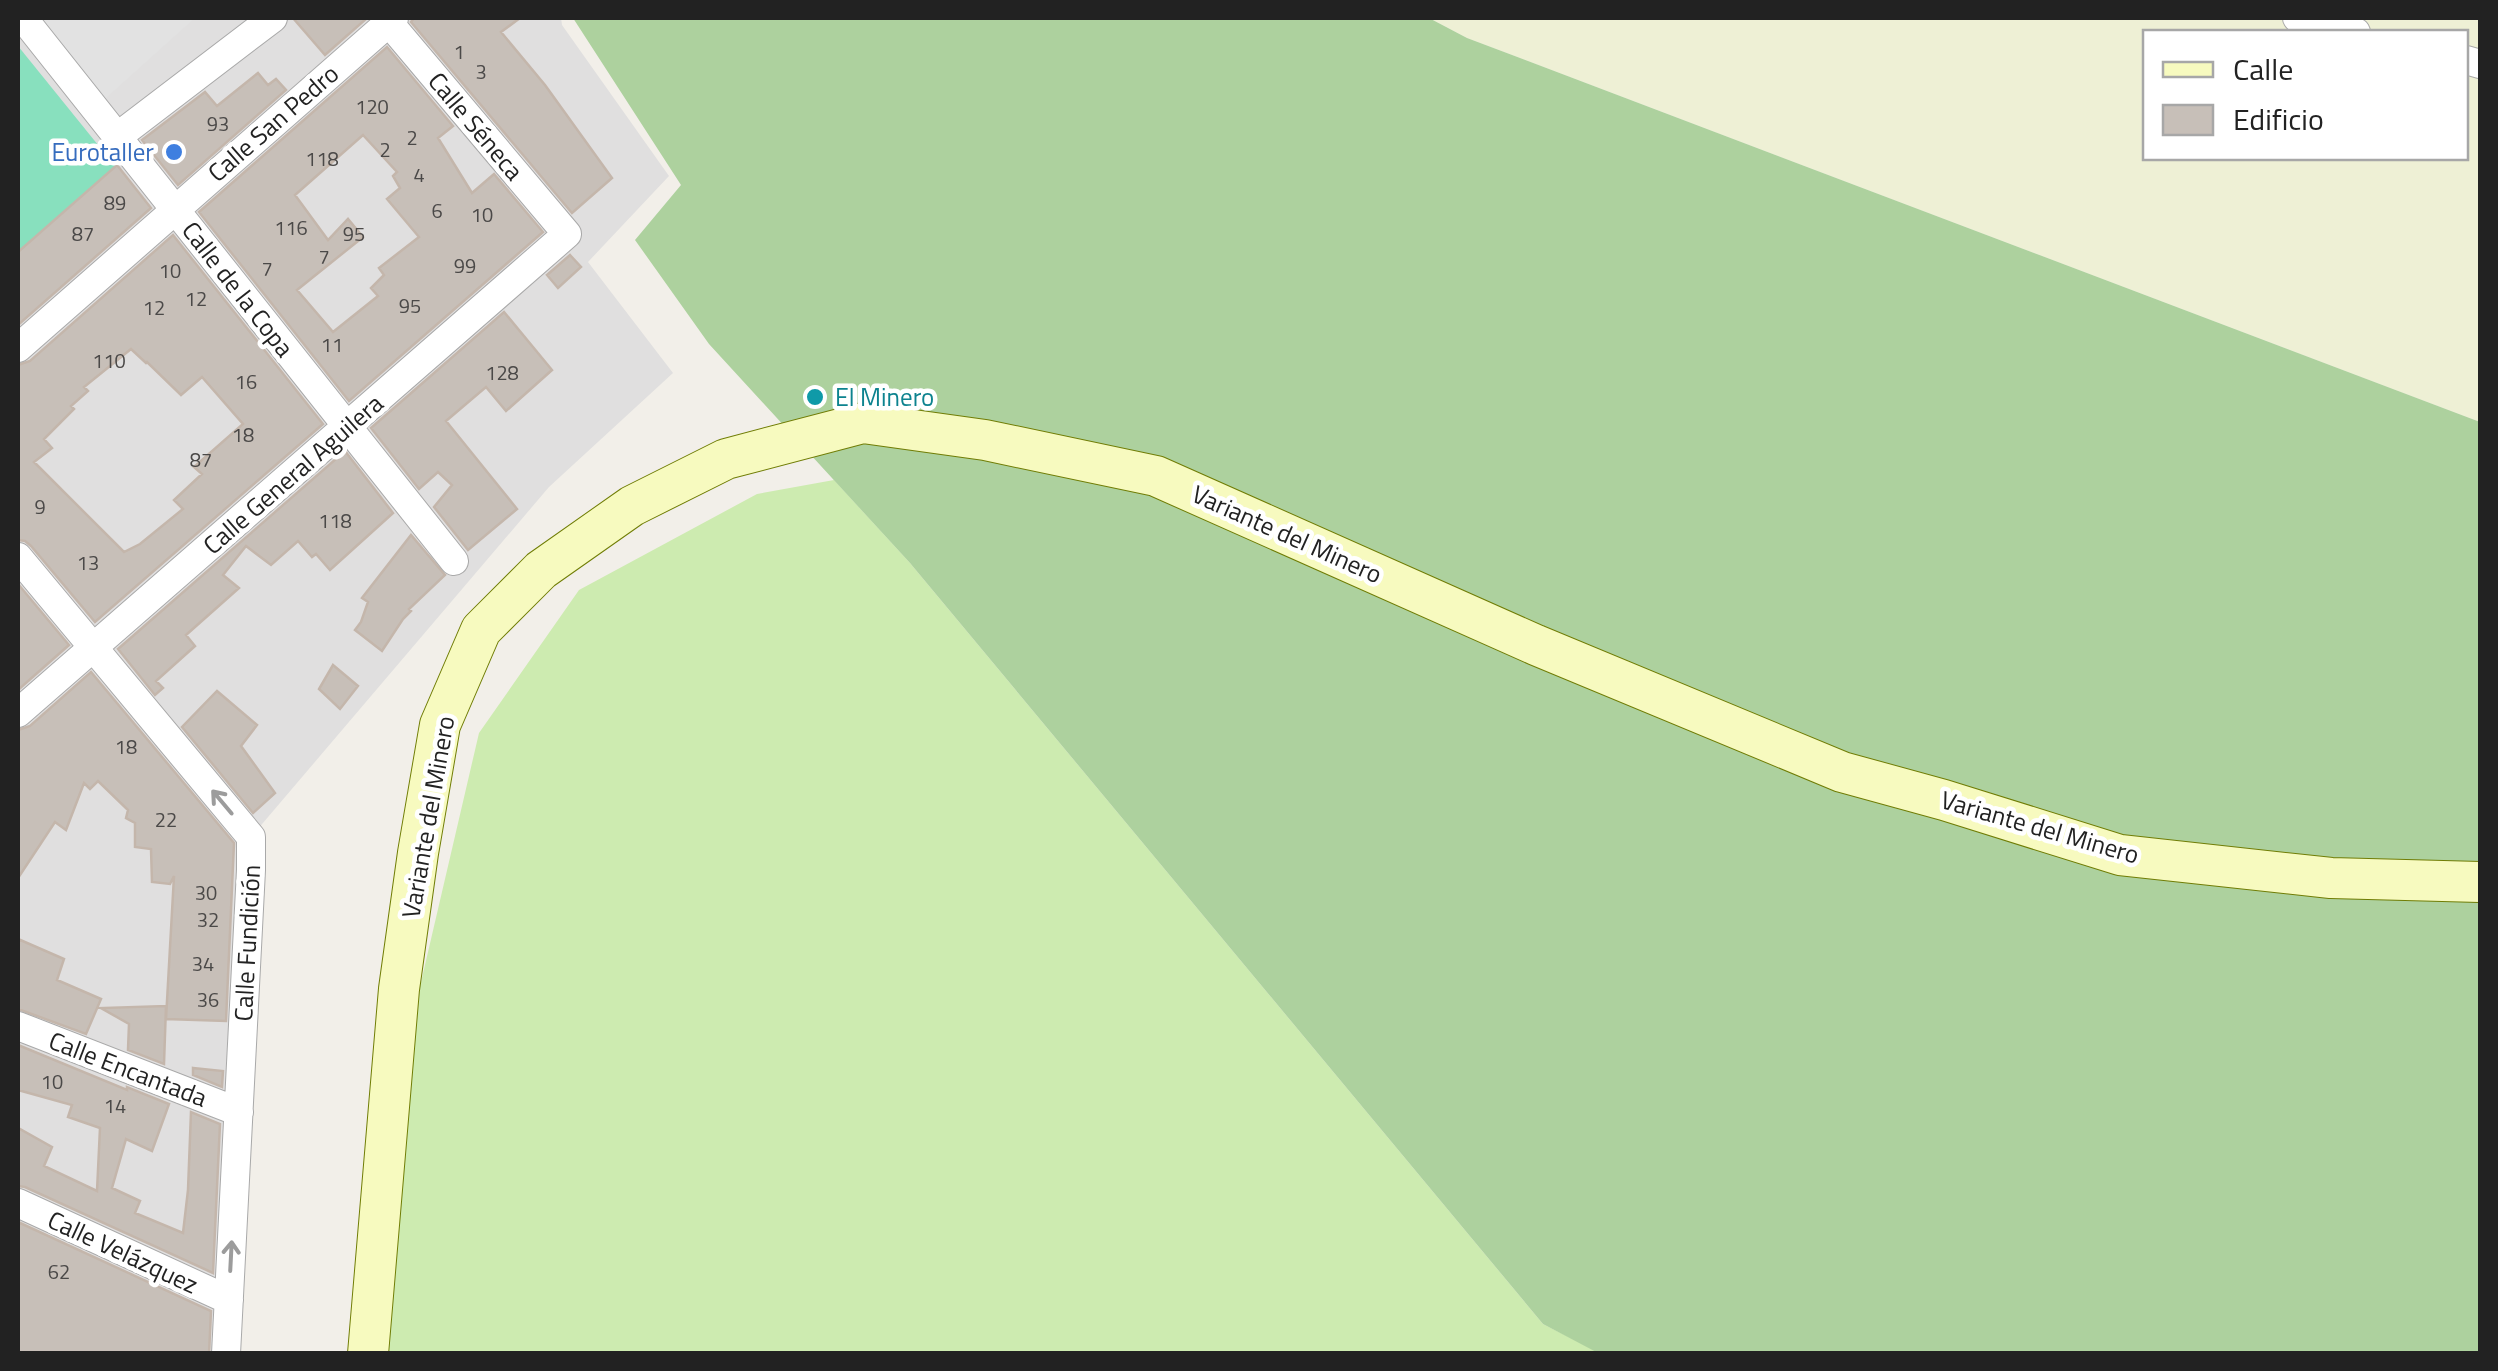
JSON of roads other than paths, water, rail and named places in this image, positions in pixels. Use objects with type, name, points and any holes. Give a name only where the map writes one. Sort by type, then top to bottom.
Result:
[{"type":"street","name":"Calle de la Copa","points":[[23,18],[454,561]]},
{"type":"street","points":[[118,137],[273,18]]},
{"type":"street","points":[[2297,18],[2348,30]]},
{"type":"street","name":"Calle San Pedro","points":[[18,348],[389,19]]},
{"type":"street","name":"Calle Séneca","points":[[389,19],[568,234]]},
{"type":"street","name":"Calle General Aguilera","points":[[18,713],[568,234]]},
{"type":"street","name":"Variante del Minero","points":[[368,1354],[399,990],[418,853],[440,724],[480,630],[540,570],[632,506],[726,458],[863,422],[985,440],[1156,476],[1536,645],[1842,772],[2120,855],[2331,878],[2480,882]]},
{"type":"street","name":"Calle Fundición","points":[[18,557],[250,836],[226,1354]]},
{"type":"street","name":"Calle Encantada","points":[[18,1026],[239,1112]]},
{"type":"street","name":"Calle Velázquez","points":[[18,1203],[229,1300]]},
{"type":"place","name":"Eurotaller","points":[[174,152]]},
{"type":"place","name":"El Minero","points":[[815,397]]}]
